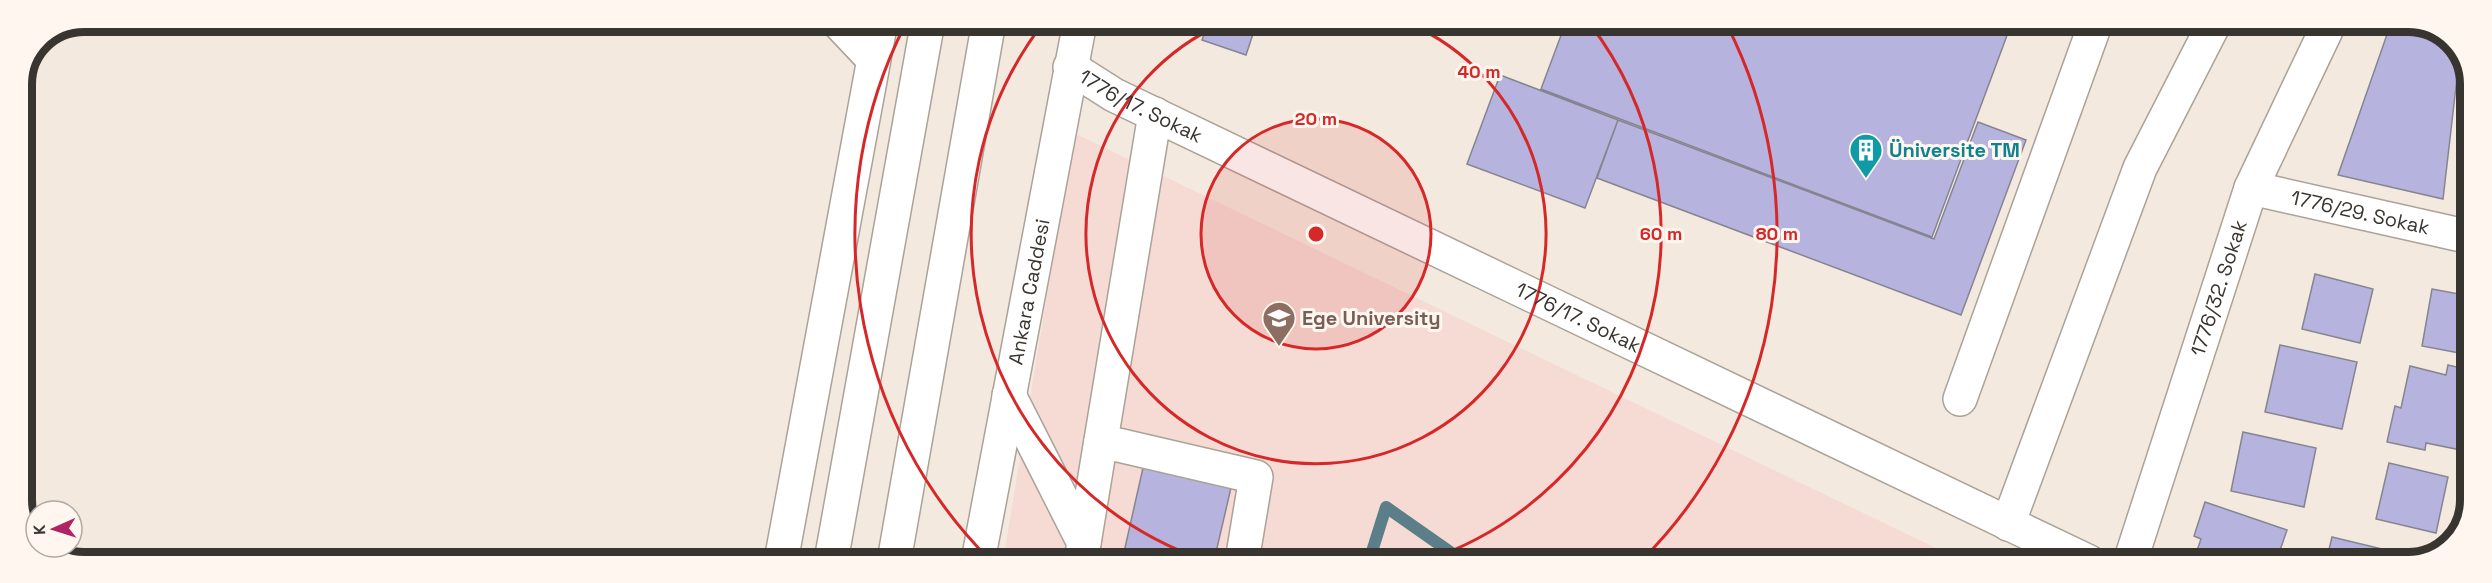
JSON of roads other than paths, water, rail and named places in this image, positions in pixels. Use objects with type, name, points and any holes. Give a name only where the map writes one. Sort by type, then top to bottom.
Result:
[{"type":"main road","points":[[847,32],[873,59]]},
{"type":"main road","points":[[783,552],[879,32]]},
{"type":"main road","points":[[833,552],[926,32]]},
{"type":"main road","points":[[896,552],[987,32]]},
{"type":"main road","name":"Ankara Caddesi","points":[[980,552],[1078,32]]},
{"type":"main road","points":[[1960,399],[2092,32]]},
{"type":"main road","points":[[2008,524],[2140,168],[2210,32]]},
{"type":"main road","name":"1776/32. Sokak","points":[[2133,552],[2251,188],[2325,32]]},
{"type":"main road","name":"1776/17. Sokak","points":[[1070,67],[1114,95],[2068,552]]},
{"type":"main road","points":[[1082,552],[1155,114]]},
{"type":"main road","name":"1776/29. Sokak","points":[[2251,188],[2460,235]]},
{"type":"main road","points":[[1009,395],[1082,552]]},
{"type":"main road","points":[[1101,441],[1256,477],[1244,552]]},
{"type":"waterway","points":[[1372,552],[1386,507],[1450,552]]},
{"type":"place","name":"Üniversite TM","points":[[1866,179]]},
{"type":"place","name":"Ege University","points":[[1279,347]]}]
